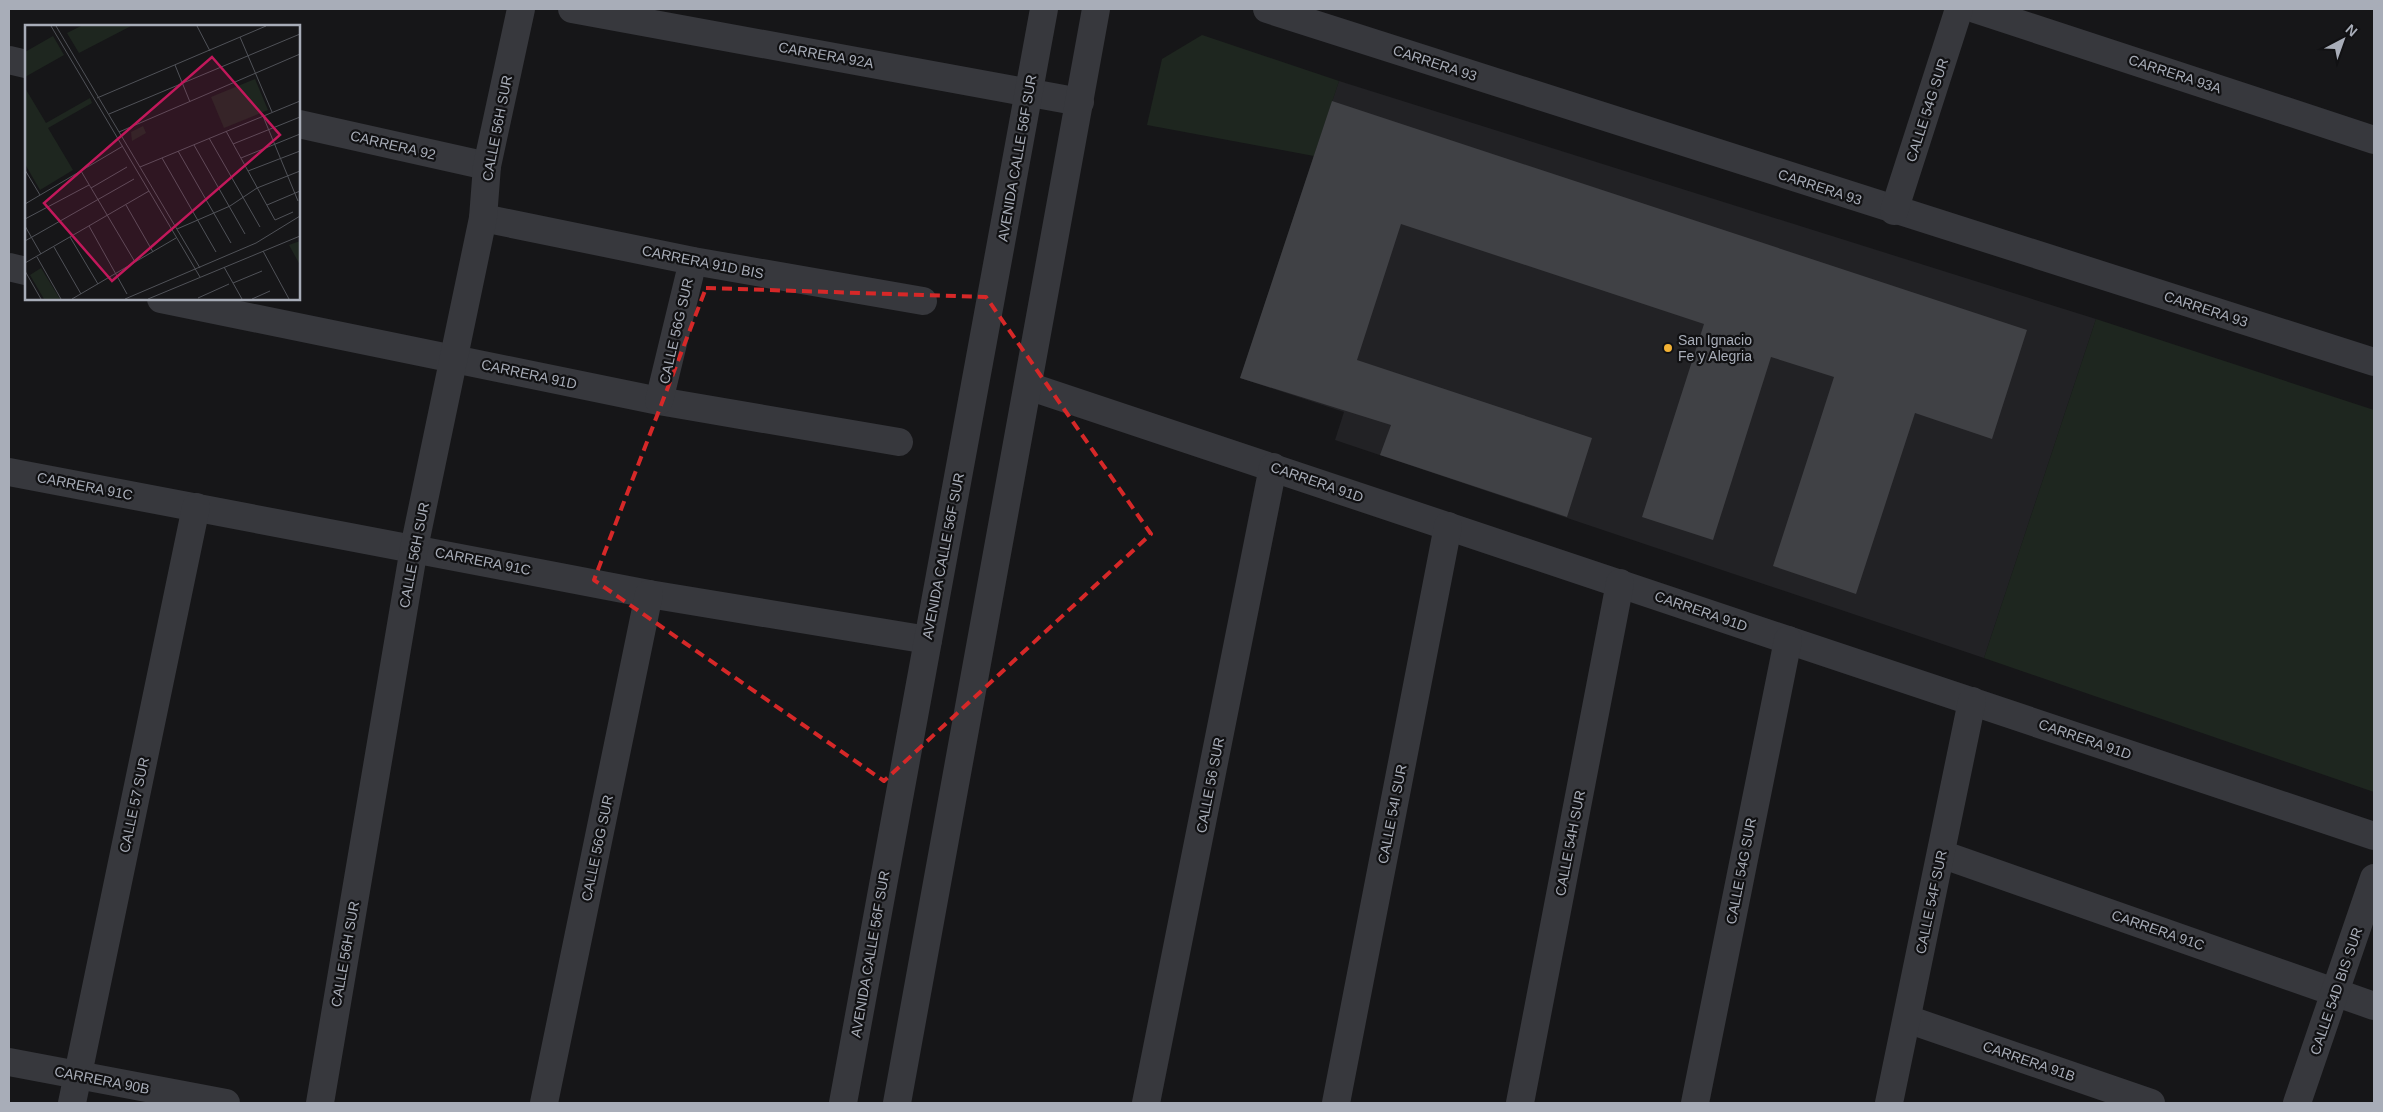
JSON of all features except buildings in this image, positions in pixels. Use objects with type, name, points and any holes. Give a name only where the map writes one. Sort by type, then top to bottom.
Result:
[{"type":"street","name":"CALLE 56H SUR","points":[[320,1103],[414,548],[483,218],[487,166],[521,9]]},
{"type":"street","name":"CARRERA 92A","points":[[572,9],[1080,102]]},
{"type":"street","name":"AVENIDA CALLE 56F SUR","points":[[843,1103],[1044,9]]},
{"type":"street","points":[[897,1103],[1096,9]]},
{"type":"street","name":"CARRERA 93","points":[[1267,9],[1894,211],[2374,362]]},
{"type":"street","name":"CALLE 54G SUR","points":[[1894,211],[1959,9]]},
{"type":"street","name":"CARRERA 93A","points":[[1975,9],[2374,140]]},
{"type":"street","points":[[9,60],[25,64]]},
{"type":"street","name":"CARRERA 92","points":[[300,124],[487,166]]},
{"type":"street","name":"CARRERA 91D BIS","points":[[483,218],[693,261],[923,301]]},
{"type":"street","name":"CALLE 56G SUR","points":[[659,401],[693,261]]},
{"type":"street","points":[[9,267],[25,271]]},
{"type":"street","name":"CARRERA 91D","points":[[166,300],[659,401],[899,442]]},
{"type":"street","name":"CARRERA 91D","points":[[1028,386],[2374,836]]},
{"type":"street","name":"CALLE 56 SUR","points":[[1146,1103],[1273,467]]},
{"type":"street","name":"CARRERA 91C","points":[[9,472],[649,594],[928,640]]},
{"type":"street","name":"CALLE 57 SUR","points":[[72,1103],[196,507]]},
{"type":"street","name":"CALLE 54I SUR","points":[[1336,1103],[1448,526]]},
{"type":"street","name":"CALLE 54H SUR","points":[[1520,1103],[1620,584]]},
{"type":"street","name":"CALLE 56G SUR","points":[[544,1103],[649,594]]},
{"type":"street","name":"CALLE 54G SUR","points":[[1695,1103],[1788,640]]},
{"type":"street","name":"CALLE 54F SUR","points":[[1889,1103],[1972,701]]},
{"type":"street","name":"CARRERA 91C","points":[[1941,854],[2374,1006]]},
{"type":"street","name":"CALLE 54D BIS SUR","points":[[2297,1103],[2374,878]]},
{"type":"street","name":"CARRERA 91B","points":[[1906,1019],[2151,1103]]},
{"type":"street","name":"CARRERA 90B","points":[[9,1062],[226,1103]]},
{"type":"highlighted area","points":[[706,288],[986,297],[1151,534],[884,781],[594,580]]},
{"type":"shaded area","points":[[1202,35],[1339,81],[1314,156],[1147,125],[1162,59]]},
{"type":"shaded area","name":"San Ignacio Fe y Alegria","points":[[1339,81],[2096,319],[1984,658],[1335,440],[1344,412],[1240,378]]},
{"type":"shaded area","points":[[2096,319],[2374,410],[2374,792],[1984,658]]},
{"type":"place","name":"San Ignacio Fe y Alegria","points":[[1668,348]]}]
